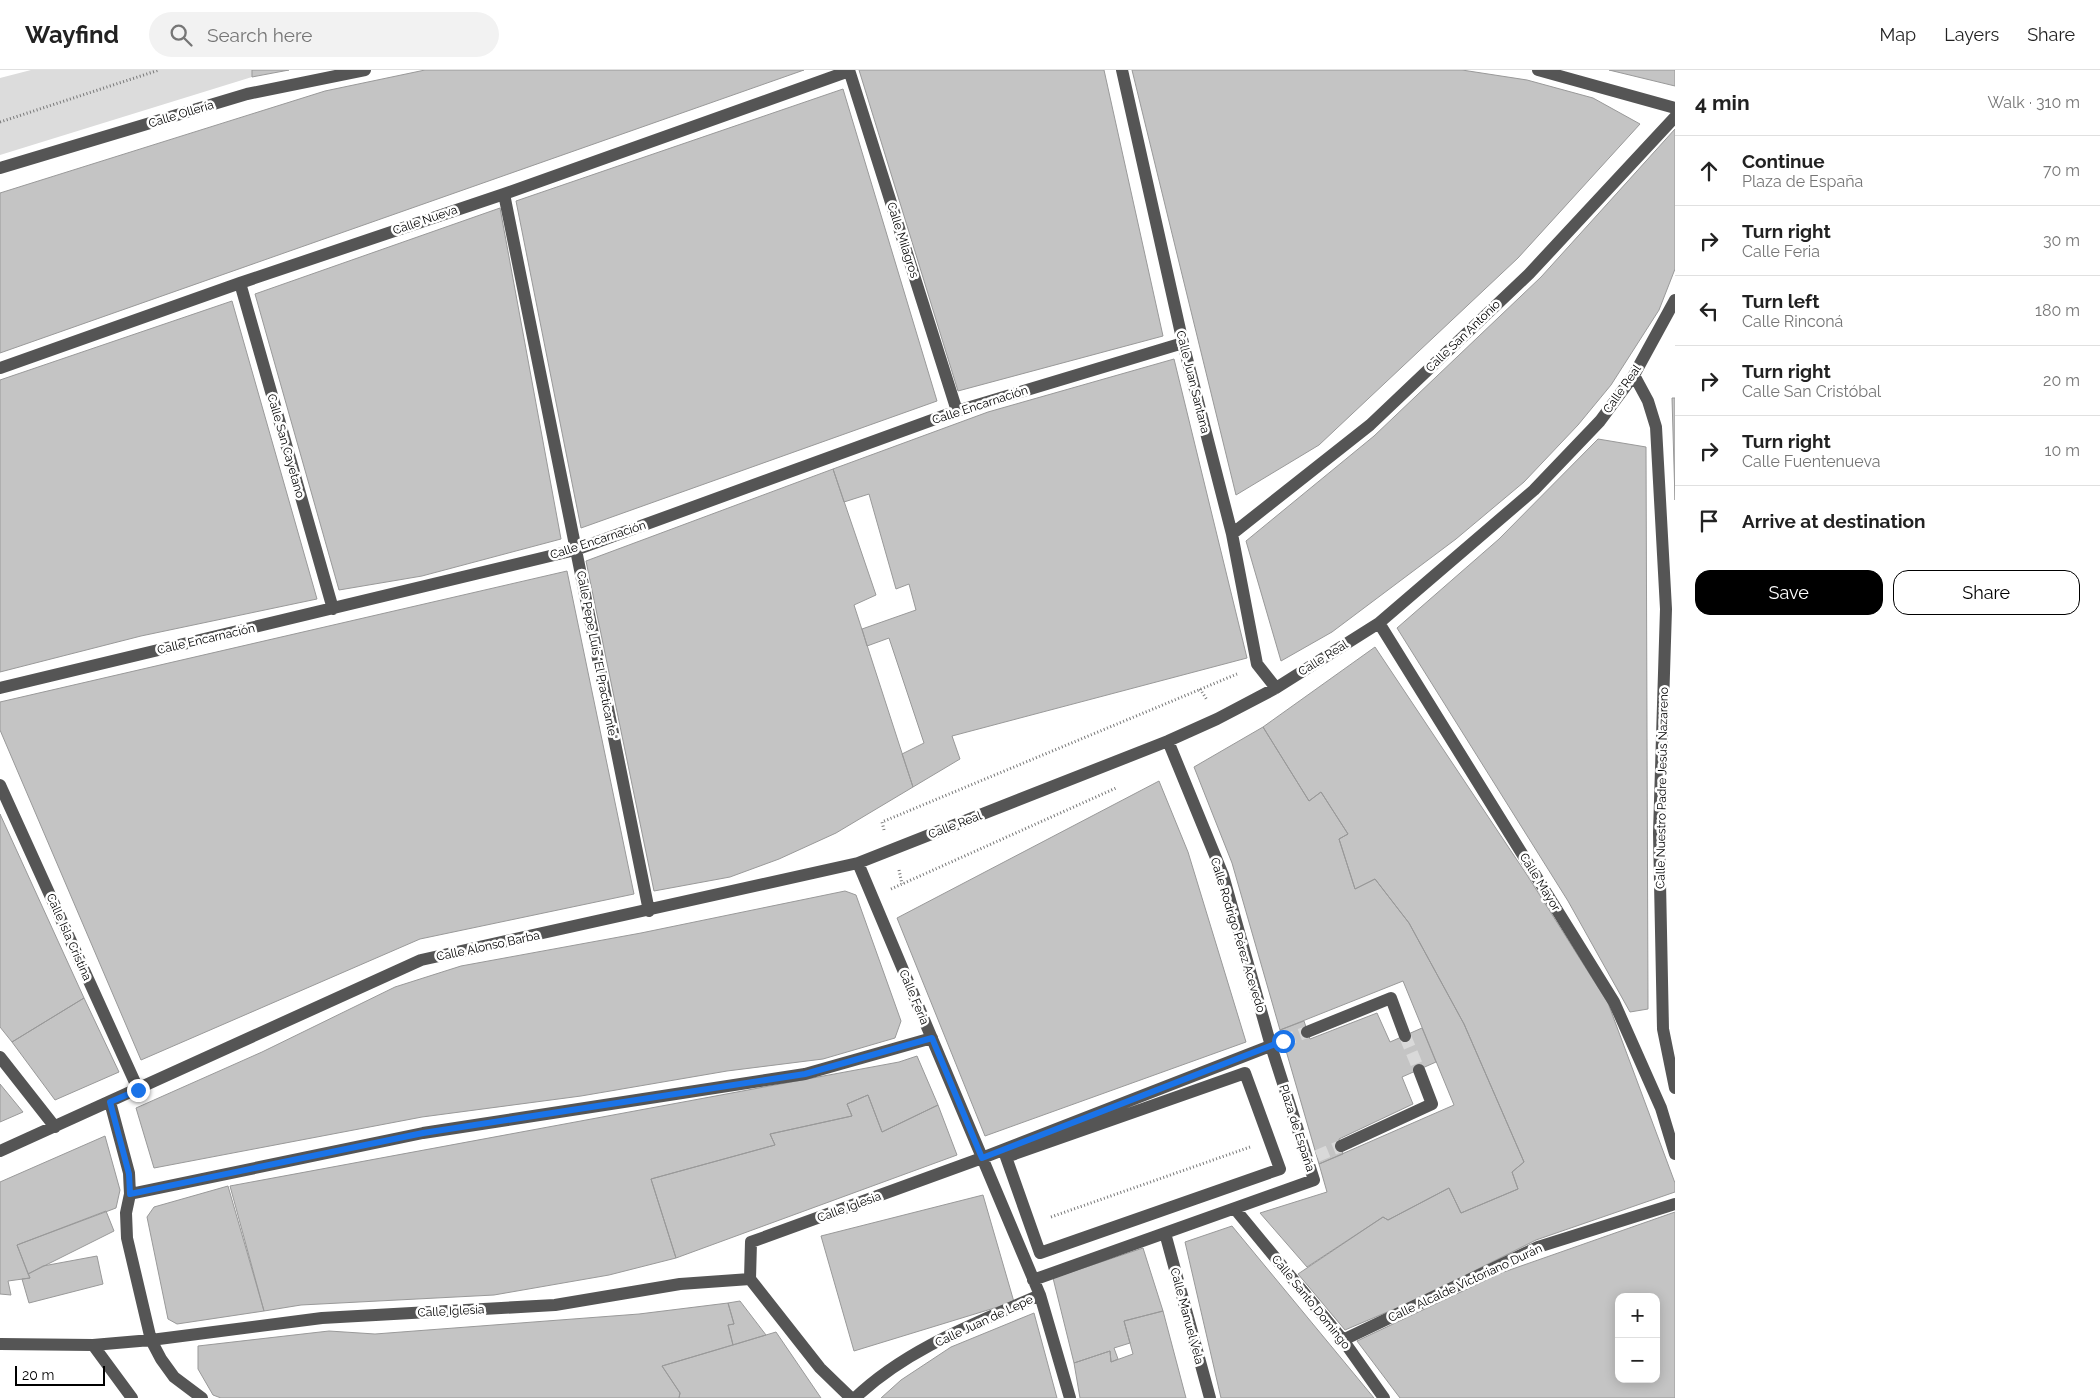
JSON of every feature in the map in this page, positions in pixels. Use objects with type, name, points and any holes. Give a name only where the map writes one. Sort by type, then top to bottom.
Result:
[{"type":"street","name":"Calle Ollería","points":[[0,168],[247,94],[365,70]]},
{"type":"street","name":"Calle Nueva","points":[[0,368],[240,282],[504,194],[849,70]]},
{"type":"street","name":"Calle Milagros","points":[[849,70],[957,411]]},
{"type":"street","name":"Calle Juan Santana","points":[[1122,70],[1183,343],[1232,534],[1257,664],[1276,688]]},
{"type":"street","points":[[1538,70],[1675,108]]},
{"type":"street","name":"Calle San Antonio","points":[[1232,534],[1370,425],[1529,274],[1675,117]]},
{"type":"street","name":"Calle Pepe Luis \"El Practicante\"","points":[[504,194],[649,911]]},
{"type":"street","name":"Calle San Cayetano","points":[[240,282],[333,609]]},
{"type":"street","name":"Calle Real","points":[[858,863],[1168,741],[1217,719],[1276,688],[1379,623],[1534,490],[1600,421],[1634,374],[1674,308]]},
{"type":"street","name":"Calle Encarnación","points":[[0,688],[576,550],[957,411],[1183,343]]},
{"type":"street","name":"Calle Nuestro Padre Jesús Nazareno","points":[[1634,374],[1648,401],[1656,427],[1666,609],[1659,833],[1663,1029],[1675,1088]]},
{"type":"street","name":"Calle Mayor","points":[[1379,623],[1614,1002],[1661,1108],[1670,1123],[1675,1154]]},
{"type":"street","name":"Calle Rodrigo Pérez Acevedo","points":[[1168,741],[1222,875],[1271,1046]]},
{"type":"street","name":"Calle Isla Cristina","points":[[0,785],[138,1090]]},
{"type":"street","name":"Calle Alonso Barba","points":[[0,1151],[421,960],[649,911],[858,863]]},
{"type":"street","name":"Calle Feria","points":[[858,863],[982,1158]]},
{"type":"street","points":[[1307,1032],[1391,998],[1405,1036]]},
{"type":"street","points":[[130,1194],[423,1133],[805,1074],[932,1038]]},
{"type":"street","points":[[1070,1398],[1040,1295],[982,1158],[1283,1041]]},
{"type":"street","name":"Plaza de España","points":[[1033,1280],[1314,1180],[1312,1158],[1271,1046]]},
{"type":"street","points":[[0,1057],[55,1127]]},
{"type":"street","points":[[1341,1146],[1432,1104],[1419,1070]]},
{"type":"street","points":[[1246,1073],[1269,1140],[1280,1169],[1040,1253],[1006,1157],[1246,1073]]},
{"type":"street","points":[[110,1102],[129,1174],[130,1194],[126,1213],[126,1238],[151,1340],[161,1360],[174,1377],[202,1398]]},
{"type":"street","name":"Calle Iglesia","points":[[0,1344],[93,1345],[151,1340],[322,1318],[555,1305],[680,1284],[750,1279],[751,1242],[982,1158]]},
{"type":"street","name":"Calle Alcalde Victoriano Durán","points":[[1343,1340],[1538,1247],[1675,1204]]},
{"type":"street","name":"Calle Santo Domingo","points":[[1235,1209],[1343,1340],[1384,1398]]},
{"type":"street","name":"Calle Manuel Vela","points":[[1165,1233],[1210,1398]]},
{"type":"street","points":[[750,1279],[820,1368],[853,1398]]},
{"type":"street","name":"Calle Juan de Lepe","points":[[853,1398],[874,1380],[943,1338],[1040,1295]]},
{"type":"street","points":[[93,1345],[132,1398]]},
{"type":"path","points":[[0,122],[160,70]]},
{"type":"path","points":[[884,830],[882,822],[1242,672]]},
{"type":"path","points":[[886,891],[1118,786]]},
{"type":"path","points":[[898,867],[902,884]]},
{"type":"path","points":[[1029,1224],[1269,1140]]},
{"type":"shaded area","points":[[31,70],[252,70],[252,77],[0,155],[0,78]]},
{"type":"building","points":[[252,70],[289,70],[252,77]]},
{"type":"building","points":[[425,70],[804,70],[0,353],[0,193],[325,91]]},
{"type":"building","points":[[859,70],[1104,70],[1163,336],[958,391]]},
{"type":"building","points":[[1132,70],[1462,70],[1527,80],[1593,98],[1640,124],[1518,258],[1319,445],[1236,495]]},
{"type":"building","points":[[1609,70],[1675,70],[1675,86]]},
{"type":"building","points":[[843,89],[937,401],[581,528],[516,201]]},
{"type":"building","points":[[1675,129],[1675,269],[1659,310],[1611,385],[1578,425],[1524,482],[1456,539],[1332,632],[1281,661],[1246,541],[1374,436],[1541,277]]},
{"type":"building","points":[[500,208],[561,539],[422,576],[339,590],[255,294]]},
{"type":"building","points":[[232,301],[317,599],[141,636],[0,672],[0,380]]},
{"type":"building","points":[[1174,359],[1247,658],[952,736],[960,759],[913,787],[902,754],[924,743],[889,638],[867,646],[862,629],[916,610],[909,584],[896,589],[869,494],[844,502],[833,469],[988,412]]},
{"type":"building","points":[[1672,398],[1675,398],[1675,500]]},
{"type":"building","points":[[1598,439],[1646,447],[1648,1009],[1630,1012],[1568,901],[1397,628],[1499,539]]},
{"type":"building","points":[[833,469],[876,595],[854,605],[913,787],[836,833],[779,859],[730,877],[654,891],[586,561]]},
{"type":"building","points":[[567,571],[634,894],[420,939],[141,1060],[0,730],[0,702]]},
{"type":"building","points":[[1375,647],[1527,875],[1608,1003],[1675,1183],[1675,1192],[1536,1240],[1420,1298],[1345,1330],[1298,1274],[1383,1217],[1388,1220],[1449,1188],[1461,1213],[1518,1189],[1512,1172],[1524,1162],[1464,1024],[1409,923],[1375,879],[1355,889],[1339,839],[1348,834],[1321,792],[1309,801],[1263,727]]},
{"type":"building","points":[[1263,727],[1309,801],[1321,792],[1348,834],[1339,839],[1355,889],[1375,879],[1409,923],[1464,1024],[1524,1162],[1512,1172],[1518,1189],[1461,1213],[1449,1188],[1388,1220],[1383,1217],[1307,1267],[1260,1213],[1327,1192],[1319,1164],[1454,1105],[1403,981],[1280,1030],[1232,863],[1194,767]]},
{"type":"building","points":[[1159,781],[1188,852],[1246,1042],[985,1136],[897,918]]},
{"type":"building","points":[[0,814],[84,998],[12,1042],[0,1027]]},
{"type":"building","points":[[845,891],[856,895],[901,1021],[895,1038],[823,1059],[727,1071],[581,1096],[422,1117],[154,1168],[136,1108],[262,1052],[395,987],[461,966],[641,933]]},
{"type":"building","points":[[84,998],[119,1072],[55,1100],[12,1042]]},
{"type":"building","points":[[1377,1013],[1390,1042],[1422,1028],[1436,1062],[1402,1077],[1413,1104],[1339,1139],[1343,1154],[1319,1164],[1280,1030],[1304,1021],[1310,1039]]},
{"type":"building","points":[[917,1056],[938,1105],[882,1132],[868,1095],[847,1104],[852,1116],[770,1134],[775,1145],[651,1179],[676,1258],[609,1275],[494,1295],[301,1305],[264,1311],[230,1186],[899,1062]]},
{"type":"building","points":[[0,1084],[23,1112],[0,1122]]},
{"type":"building","points":[[868,1095],[882,1132],[938,1105],[957,1155],[676,1258],[651,1179],[775,1145],[770,1134],[852,1116],[847,1104]]},
{"type":"building","points":[[105,1136],[120,1190],[116,1208],[17,1245],[30,1278],[8,1281],[11,1295],[0,1294],[0,1182]]},
{"type":"building","points":[[228,1186],[264,1311],[177,1324],[168,1319],[147,1217],[154,1207]]},
{"type":"building","points":[[983,1195],[1014,1302],[854,1351],[821,1236]]},
{"type":"building","points":[[106,1211],[114,1231],[28,1274],[17,1245]]},
{"type":"building","points":[[1675,1212],[1675,1398],[1400,1398],[1357,1341],[1501,1273]]},
{"type":"building","points":[[1232,1226],[1374,1398],[1221,1398],[1185,1242]]},
{"type":"building","points":[[1143,1248],[1163,1311],[1124,1321],[1130,1343],[1114,1348],[1118,1359],[1111,1362],[1110,1351],[1074,1363],[1053,1278]]},
{"type":"building","points":[[97,1256],[103,1284],[29,1303],[22,1279],[30,1278],[28,1274],[43,1266]]},
{"type":"building","points":[[740,1301],[766,1335],[733,1345],[728,1325],[734,1324],[728,1303]]},
{"type":"building","points":[[728,1303],[734,1324],[728,1325],[733,1345],[662,1366],[680,1393],[679,1398],[221,1398],[213,1395],[198,1369],[198,1346],[329,1331],[375,1334],[639,1314]]},
{"type":"building","points":[[1163,1311],[1186,1398],[1080,1398],[1074,1363],[1110,1351],[1111,1362],[1133,1354],[1124,1321]]},
{"type":"building","points":[[1034,1313],[1057,1398],[881,1398],[901,1380],[951,1347]]},
{"type":"building","points":[[776,1332],[821,1398],[679,1398],[680,1393],[662,1366]]},
{"type":"tunnel","points":[[1283,1041],[1307,1032]]},
{"type":"tunnel","points":[[1405,1036],[1419,1070]]},
{"type":"tunnel","points":[[1317,1156],[1341,1146]]},
{"type":"route","points":[[138,1090],[110,1102],[129,1174],[130,1194],[423,1133],[805,1074],[932,1038],[982,1158],[1283,1041]]}]
